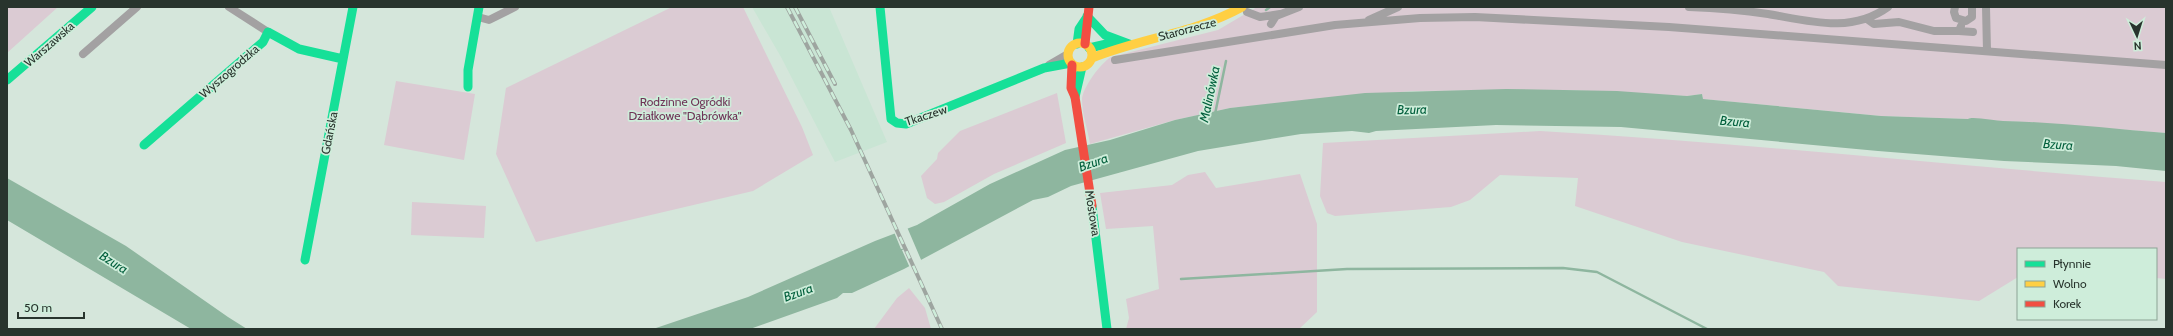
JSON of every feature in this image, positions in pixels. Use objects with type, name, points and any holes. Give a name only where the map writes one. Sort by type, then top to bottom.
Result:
[{"type":"street","name":"Warszawska","points":[[7,80],[92,7]]},
{"type":"street","points":[[83,54],[137,7]]},
{"type":"street","points":[[229,7],[268,32],[299,49],[343,59]]},
{"type":"street","name":"Gdańska","points":[[304,260],[353,7]]},
{"type":"street","points":[[468,87],[468,70],[479,7]]},
{"type":"street","points":[[478,17],[489,20],[515,7]]},
{"type":"street","name":"Tkaczew","points":[[880,7],[890,111],[892,119],[897,123],[906,124],[1044,68],[1070,61]]},
{"type":"street","points":[[1244,9],[1260,17],[1280,14],[1299,7]]},
{"type":"street","points":[[1367,22],[1398,7]]},
{"type":"street","points":[[1688,7],[1745,11],[1828,24],[1867,19],[1888,7]]},
{"type":"street","points":[[1955,7],[1954,15],[1962,22]]},
{"type":"street","points":[[1962,22],[1969,20],[1973,13],[1972,8],[1986,8],[1987,51]]},
{"type":"street","name":"Starorzecze","points":[[1092,58],[1129,44],[1208,25],[1244,9]]},
{"type":"street","points":[[1088,12],[1105,35],[1129,44]]},
{"type":"street","points":[[1083,45],[1070,49],[1070,61],[1082,67],[1088,64],[1092,58],[1083,45],[1088,12]]},
{"type":"street","points":[[1271,24],[1280,14]]},
{"type":"street","points":[[1115,60],[1288,31],[1367,22],[1447,17],[1531,19],[1669,27],[2166,65]]},
{"type":"street","points":[[1867,19],[1874,24],[1893,22],[1934,31],[1973,32]]},
{"type":"street","points":[[1959,31],[1962,22]]},
{"type":"street","name":"Wyszogrodzka","points":[[144,145],[263,42],[268,32]]},
{"type":"street","name":"Starorzecze","points":[[1083,45],[1111,43],[1129,44]]},
{"type":"street","name":"Mostowa","points":[[1070,61],[1071,88],[1075,99],[1094,217],[1107,329]]},
{"type":"street","name":"Mostowa","points":[[1075,99],[1082,67]]},
{"type":"shaded area","points":[[752,7],[829,7],[887,142],[835,162],[781,57]]},
{"type":"green space","points":[[7,7],[58,7],[7,53]]},
{"type":"green space","name":"Rodzinne Ogródki Działkowe \"Dąbrówka\"","points":[[672,7],[743,7],[802,127],[813,155],[753,191],[536,242],[496,154],[506,88]]},
{"type":"green space","points":[[1257,7],[2166,7],[2166,133],[2026,122],[1986,121],[1970,118],[1881,116],[1703,99],[1702,94],[1687,96],[1568,90],[1412,91],[1230,108],[1175,120],[1090,144],[1083,111],[1083,95],[1097,70],[1107,60],[1111,57],[1218,30]]},
{"type":"green space","points":[[396,81],[475,94],[464,160],[384,145]]},
{"type":"green space","points":[[1057,93],[1066,143],[994,174],[944,202],[935,204],[927,198],[921,176],[937,159],[938,153],[960,131]]},
{"type":"green space","points":[[1540,131],[1775,148],[2166,182],[2166,279],[2157,278],[2157,248],[2017,248],[2017,278],[1979,301],[1838,286],[1824,272],[1682,242],[1575,206],[1578,178],[1500,175],[1470,200],[1451,207],[1335,216],[1327,213],[1320,196],[1323,143]]},
{"type":"green space","points":[[1205,172],[1216,188],[1300,174],[1317,224],[1317,312],[1299,329],[1126,329],[1129,318],[1126,299],[1159,289],[1153,226],[1106,229],[1100,193],[1172,185],[1188,175]]},
{"type":"green space","points":[[412,202],[486,206],[484,238],[411,235]]},
{"type":"green space","points":[[909,288],[925,308],[931,329],[874,329],[897,298]]},
{"type":"water","name":"Bzura","points":[[1506,89],[1617,91],[1687,96],[1702,94],[1703,99],[1881,116],[1968,119],[1979,118],[2000,121],[2065,124],[2166,133],[2166,171],[2116,166],[2004,161],[1878,151],[1621,127],[1496,125],[1376,131],[1369,133],[1352,131],[1301,134],[1198,151],[1071,186],[1048,197],[1033,200],[904,269],[852,293],[843,293],[837,298],[750,329],[653,329],[748,297],[875,241],[917,225],[990,184],[1065,150],[1110,140],[1175,120],[1230,108],[1365,93]]},
{"type":"water","name":"Bzura","points":[[7,178],[126,246],[247,329],[191,329],[7,220]]},
{"type":"pier","points":[[907,227],[922,262],[910,268],[902,250],[908,248],[901,249],[894,232]]},
{"type":"waterway","name":"Malinówka","points":[[1266,10],[1270,7]]},
{"type":"waterway","name":"Malinówka","points":[[1215,114],[1226,61]]},
{"type":"waterway","points":[[1181,279],[1347,269],[1563,268],[1597,272],[1707,329]]},
{"type":"railway","points":[[787,7],[851,130],[942,329]]},
{"type":"railway","points":[[795,7],[835,84]]},
{"type":"traffic: fast","points":[[7,80],[92,7]]},
{"type":"traffic: fast","points":[[305,260],[353,7]]},
{"type":"traffic: fast","points":[[468,87],[468,70],[479,7]]},
{"type":"traffic: fast","points":[[880,7],[891,119],[897,123],[906,124],[1044,68],[1071,63]]},
{"type":"traffic: fast","points":[[1087,16],[1105,35],[1129,44]]},
{"type":"traffic: fast","points":[[1077,44],[1079,29],[1087,17]]},
{"type":"traffic: fast","points":[[144,145],[263,42],[268,32],[299,49],[343,59]]},
{"type":"traffic: fast","points":[[1089,48],[1111,43],[1121,44]]},
{"type":"traffic: fast","points":[[1075,97],[1082,67]]},
{"type":"traffic: fast","points":[[1092,206],[1107,329]]},
{"type":"traffic: slow","points":[[1092,58],[1130,45],[1206,23],[1242,7]]},
{"type":"traffic: slow","points":[[1080,43],[1085,44],[1091,50],[1092,55],[1091,60],[1085,66],[1080,67],[1075,66],[1069,60],[1068,55],[1069,50],[1075,44],[1080,43]]},
{"type":"traffic: jam","points":[[1085,44],[1089,7]]},
{"type":"traffic: jam","points":[[1072,65],[1071,88],[1075,97],[1092,206]]}]
